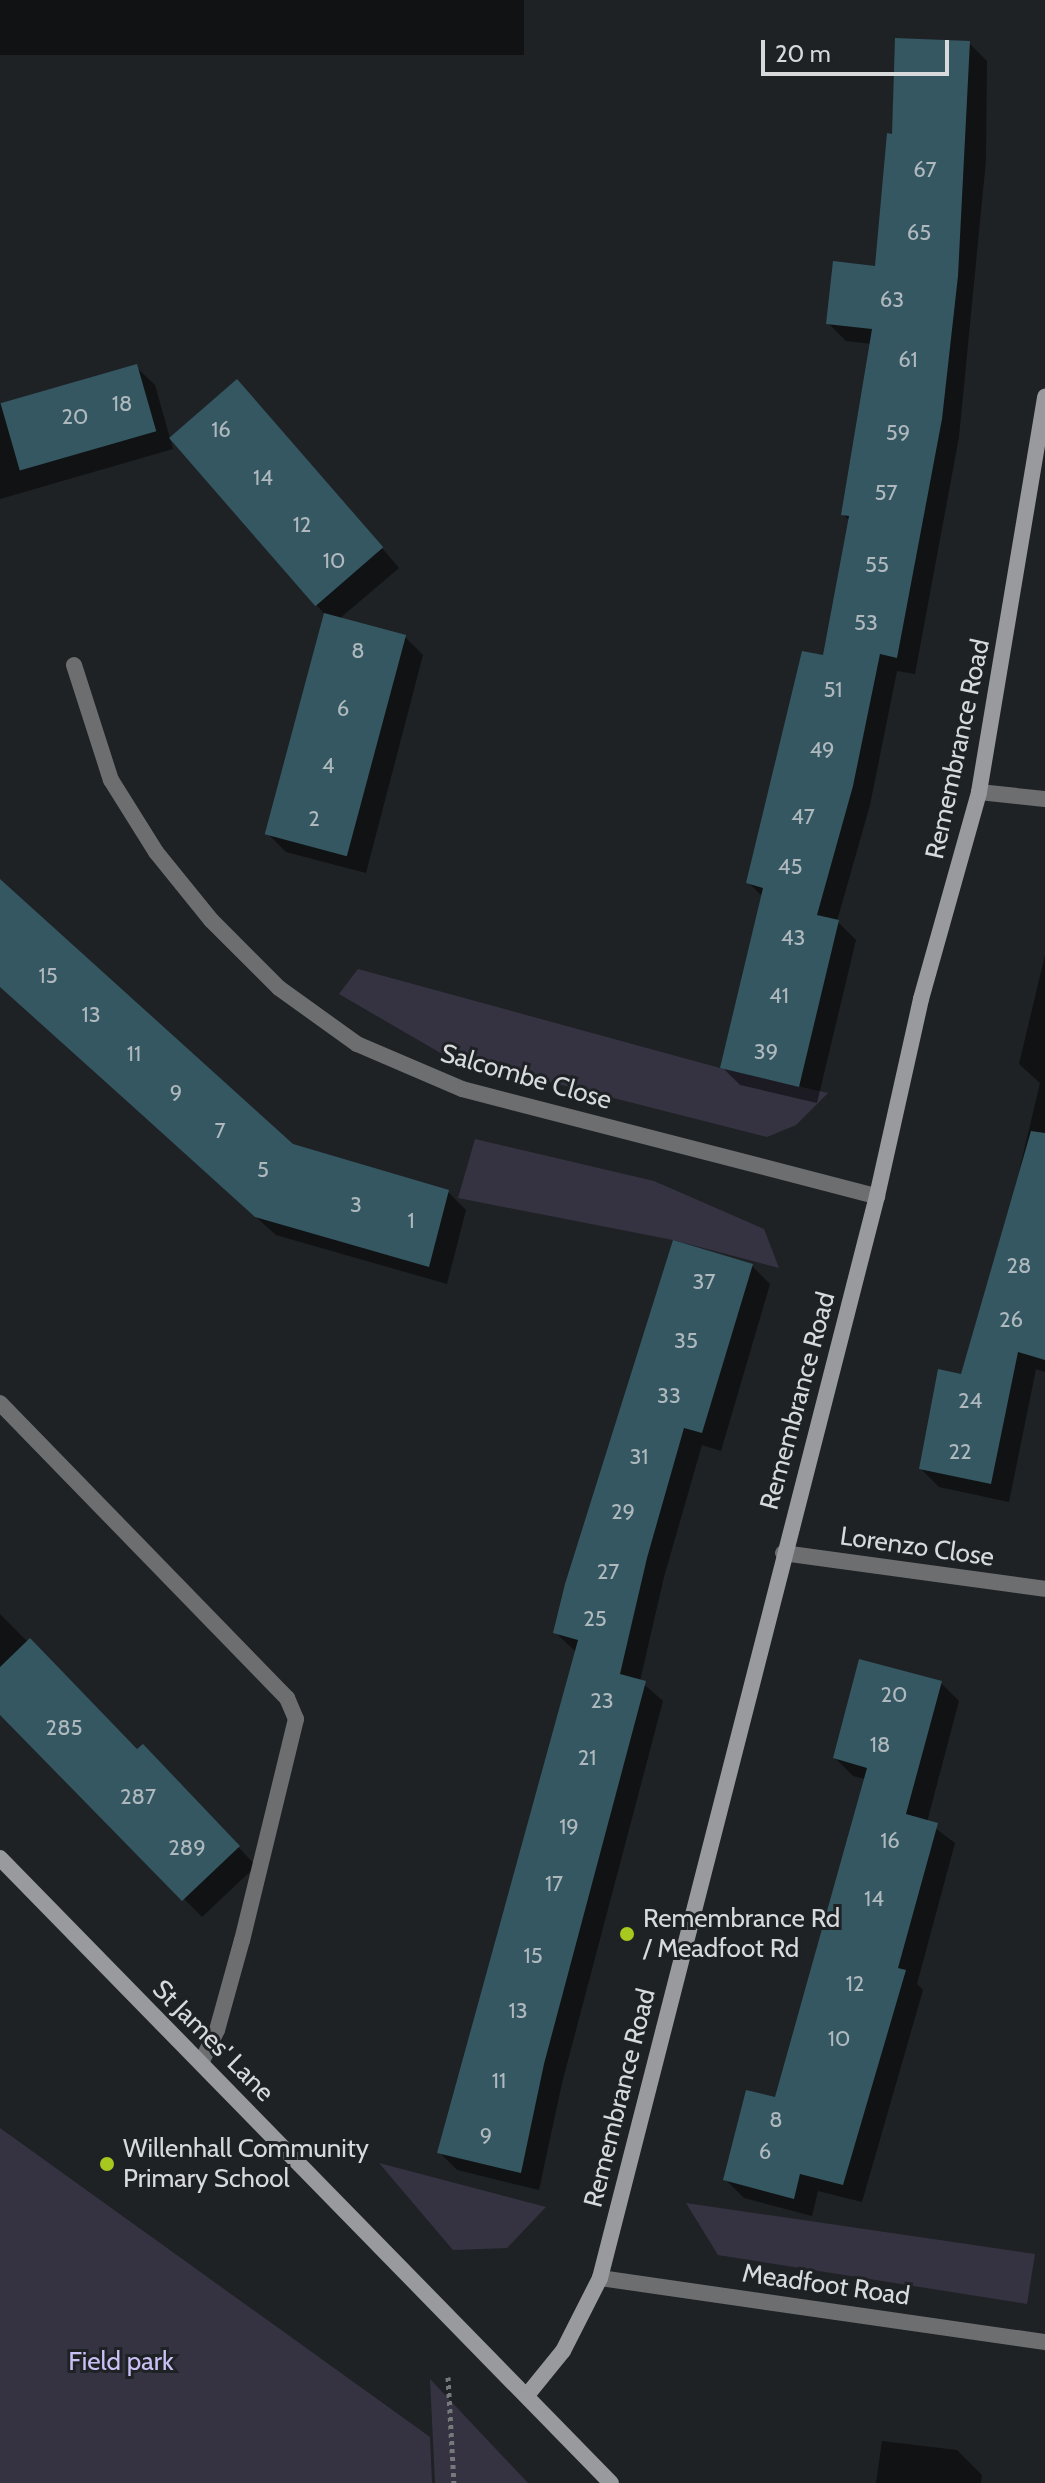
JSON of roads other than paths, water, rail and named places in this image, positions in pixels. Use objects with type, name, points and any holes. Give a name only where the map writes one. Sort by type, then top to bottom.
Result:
[{"type":"street","name":"Remembrance Road","points":[[528,2394],[563,2351],[600,2278],[783,1553],[877,1196],[921,999],[979,792],[1045,396]]},
{"type":"street","name":"Salcombe Close","points":[[74,665],[111,780],[156,852],[211,920],[279,988],[357,1044],[462,1089],[877,1196]]},
{"type":"street","points":[[979,792],[1045,799]]},
{"type":"street","points":[[0,1403],[287,1698],[296,1719],[242,1940],[217,2030],[201,2063]]},
{"type":"street","name":"Lorenzo Close","points":[[783,1553],[1045,1589]]},
{"type":"street","name":"St James' Lane","points":[[0,1858],[528,2394],[611,2483]]},
{"type":"street","name":"Meadfoot Road","points":[[600,2278],[1045,2342]]},
{"type":"place","name":"Remembrance Rd / Meadfoot Rd","points":[[627,1934]]},
{"type":"place","name":"Willenhall Community Primary School","points":[[107,2164]]},
{"type":"park label","name":"Field park","points":[[121,2362]]}]
